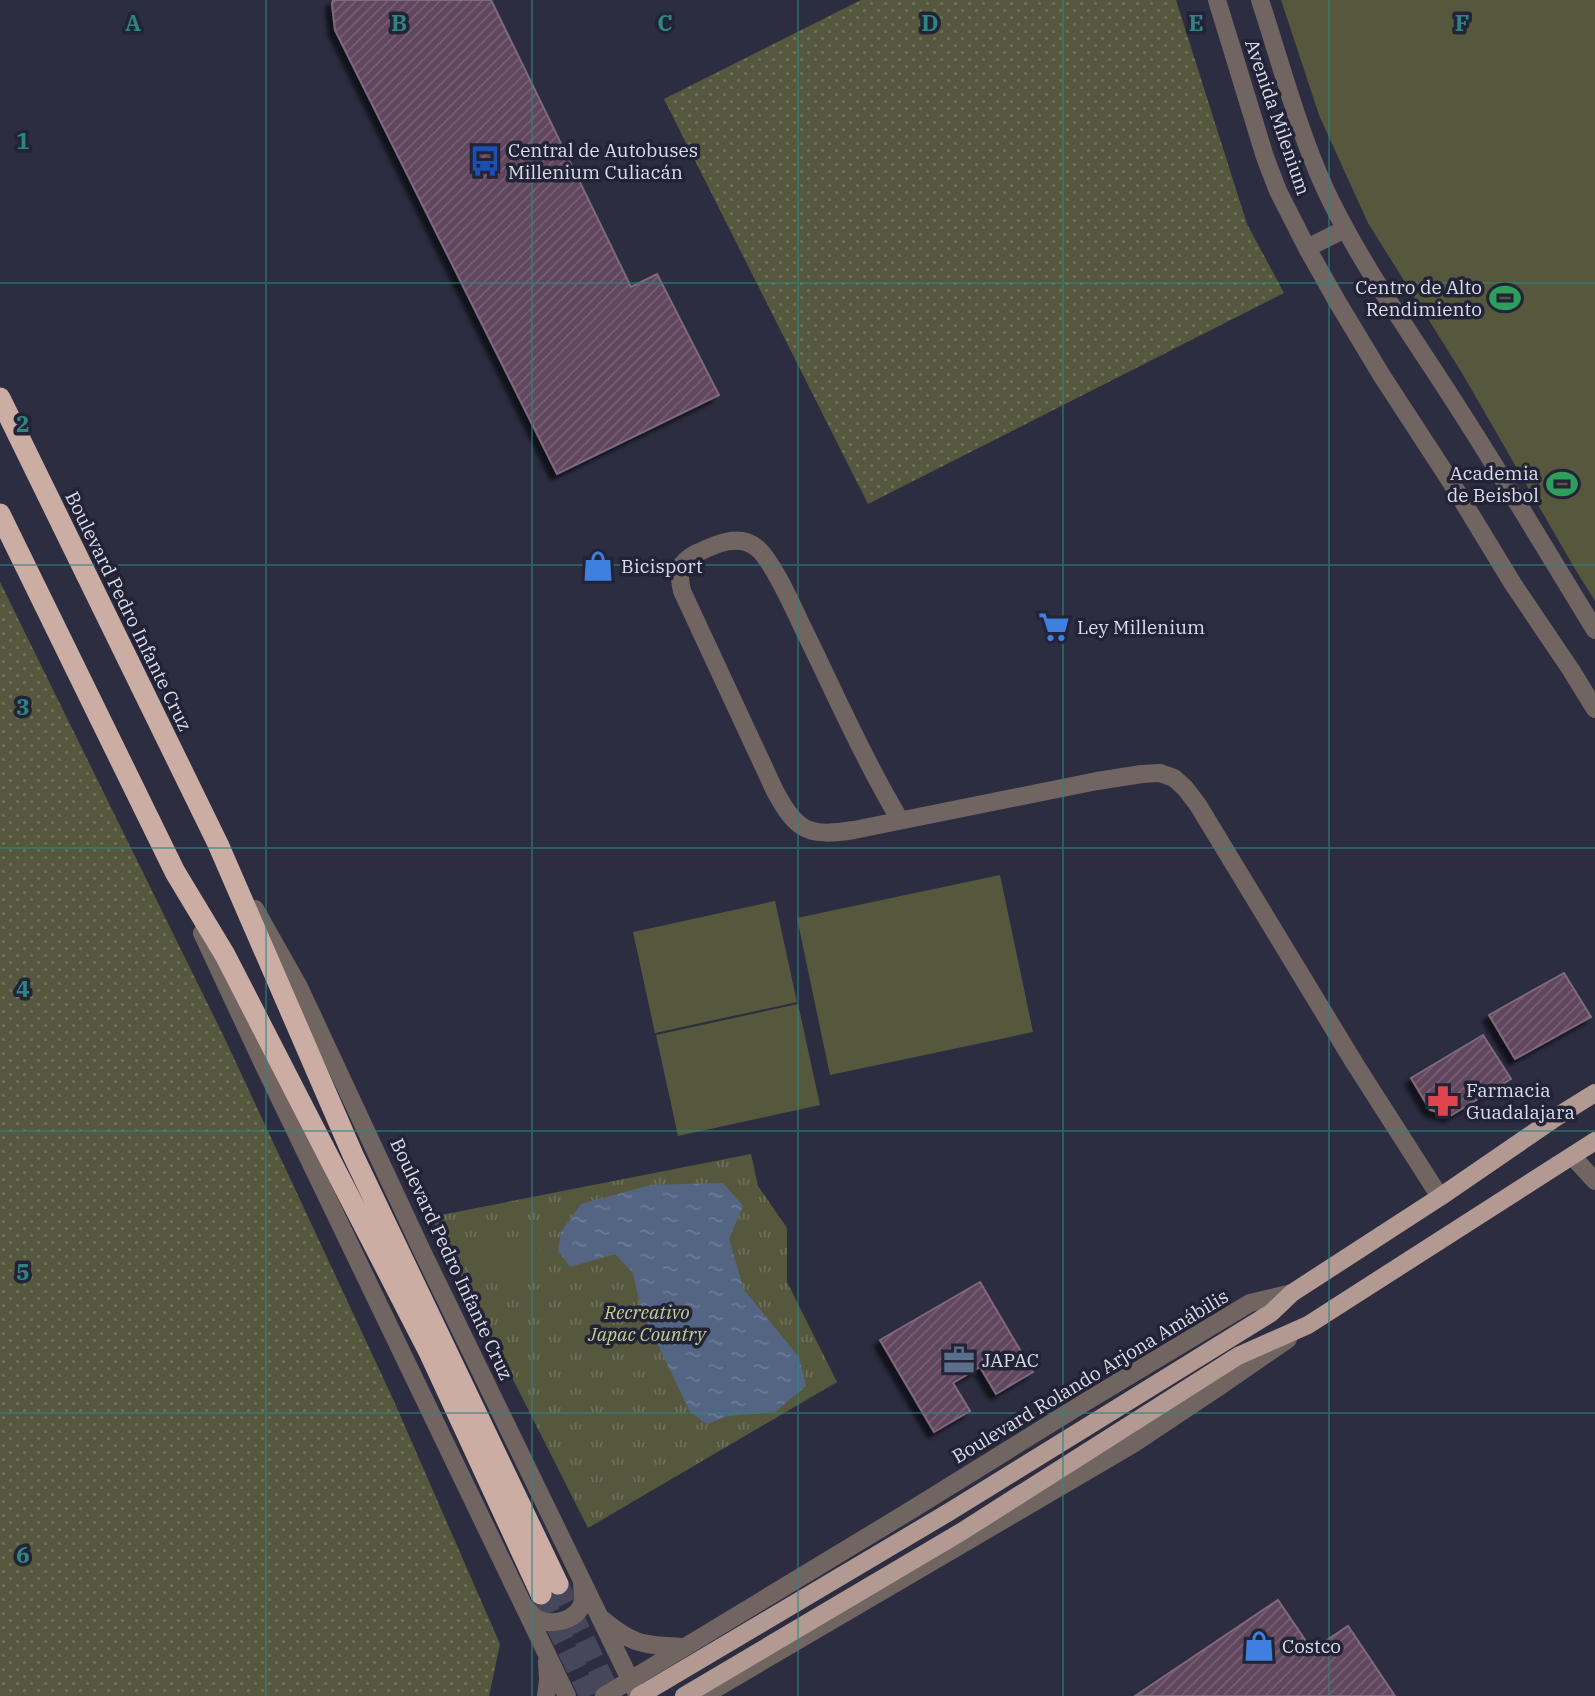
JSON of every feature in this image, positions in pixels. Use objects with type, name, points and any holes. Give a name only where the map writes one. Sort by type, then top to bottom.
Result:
[{"type":"highway","name":"Boulevard Pedro Infante Cruz","points":[[0,398],[218,844],[540,1594]]},
{"type":"highway","name":"Boulevard Pedro Infante Cruz","points":[[0,514],[175,872],[225,955],[424,1342],[540,1594]]},
{"type":"main road","name":"Boulevard Rolando Arjona Amábilis","points":[[635,1691],[949,1512],[1271,1313],[1292,1293],[1595,1093]]},
{"type":"main road","points":[[684,1696],[961,1531],[1238,1356],[1308,1325],[1595,1141]]},
{"type":"street","name":"Avenida Milenium","points":[[1217,0],[1265,157],[1278,191],[1307,248],[1381,376],[1595,709]]},
{"type":"street","name":"Avenida Milenium","points":[[1260,0],[1301,129],[1345,229],[1595,630]]},
{"type":"street","points":[[1307,248],[1345,229]]},
{"type":"street","points":[[900,820],[881,788],[790,600],[758,548],[738,540],[726,541],[702,550],[684,561],[679,577],[682,591],[775,791],[786,812],[812,832],[836,833],[1142,774],[1160,773],[1174,778],[1198,805],[1355,1064],[1440,1197]]},
{"type":"street","name":"Boulevard Pedro Infante Cruz","points":[[218,844],[299,987],[422,1251],[635,1691]]},
{"type":"street","points":[[1572,1156],[1595,1181]]},
{"type":"street","name":"Boulevard Rolando Arjona Amábilis","points":[[604,1696],[635,1691],[685,1647],[1240,1309],[1292,1293]]},
{"type":"street","points":[[705,1695],[1133,1444],[1308,1325]]},
{"type":"street","points":[[540,1594],[532,1615],[542,1621],[569,1619],[579,1611],[583,1600],[582,1583]]},
{"type":"street","name":"Boulevard Pedro Infante Cruz","points":[[540,1594],[541,1641],[567,1696]]},
{"type":"street","points":[[599,1616],[631,1641],[651,1646],[685,1647]]},
{"type":"street","points":[[541,1641],[548,1662],[546,1696]]},
{"type":"green space","points":[[861,0],[1176,0],[1247,224],[1284,293],[868,504],[664,99]]},
{"type":"green space","name":"Centro de Alto Rendimiento","points":[[1281,0],[1595,0],[1595,601],[1462,373],[1368,223],[1319,115]]},
{"type":"green space","points":[[0,582],[225,1039],[393,1399],[500,1644],[489,1696],[0,1696]]},
{"type":"green space","points":[[1000,875],[1033,1032],[830,1075],[797,918]]},
{"type":"green space","points":[[775,901],[797,1002],[655,1033],[633,932]]},
{"type":"green space","points":[[798,1004],[820,1105],[678,1136],[656,1035]]},
{"type":"green space","name":"Recreativo Japac Country","points":[[751,1154],[758,1186],[787,1228],[787,1282],[837,1382],[588,1528],[431,1217]]},
{"type":"green space","points":[[471,1237],[539,1238],[539,1275],[470,1274]]},
{"type":"water","points":[[723,1183],[743,1206],[729,1239],[744,1290],[799,1357],[806,1386],[775,1412],[728,1416],[707,1424],[690,1412],[641,1309],[633,1273],[615,1254],[570,1267],[558,1251],[561,1232],[581,1204],[651,1185]]},
{"type":"building","name":"Central de Autobuses Millenium Culiacán","points":[[333,0],[491,0],[631,287],[657,274],[719,395],[557,474],[335,30]]},
{"type":"building","points":[[1564,973],[1591,1017],[1515,1059],[1489,1015]]},
{"type":"building","points":[[1483,1035],[1511,1079],[1450,1116],[1430,1110],[1411,1078]]},
{"type":"building","points":[[980,1282],[1033,1372],[996,1394],[980,1367],[953,1383],[970,1411],[934,1432],[880,1340]]},
{"type":"building","name":"Costco","points":[[1278,1600],[1312,1650],[1348,1626],[1395,1696],[1135,1696]]},
{"type":"tunnel","points":[[558,1584],[611,1696]]},
{"type":"tunnel","points":[[541,1594],[590,1696]]},
{"type":"place","name":"Central de Autobuses Millenium Culiacán","points":[[485,161]]},
{"type":"place","name":"Centro de Alto Rendimiento","points":[[1505,298]]},
{"type":"place","name":"Academia de Beisbol","points":[[1562,484]]},
{"type":"place","name":"Bicisport","points":[[598,566]]},
{"type":"place","name":"Ley Millenium","points":[[1054,627]]},
{"type":"place","name":"Farmacia Guadalajara","points":[[1443,1101]]},
{"type":"place","name":"JAPAC","points":[[959,1360]]},
{"type":"place","name":"Costco","points":[[1259,1646]]}]
